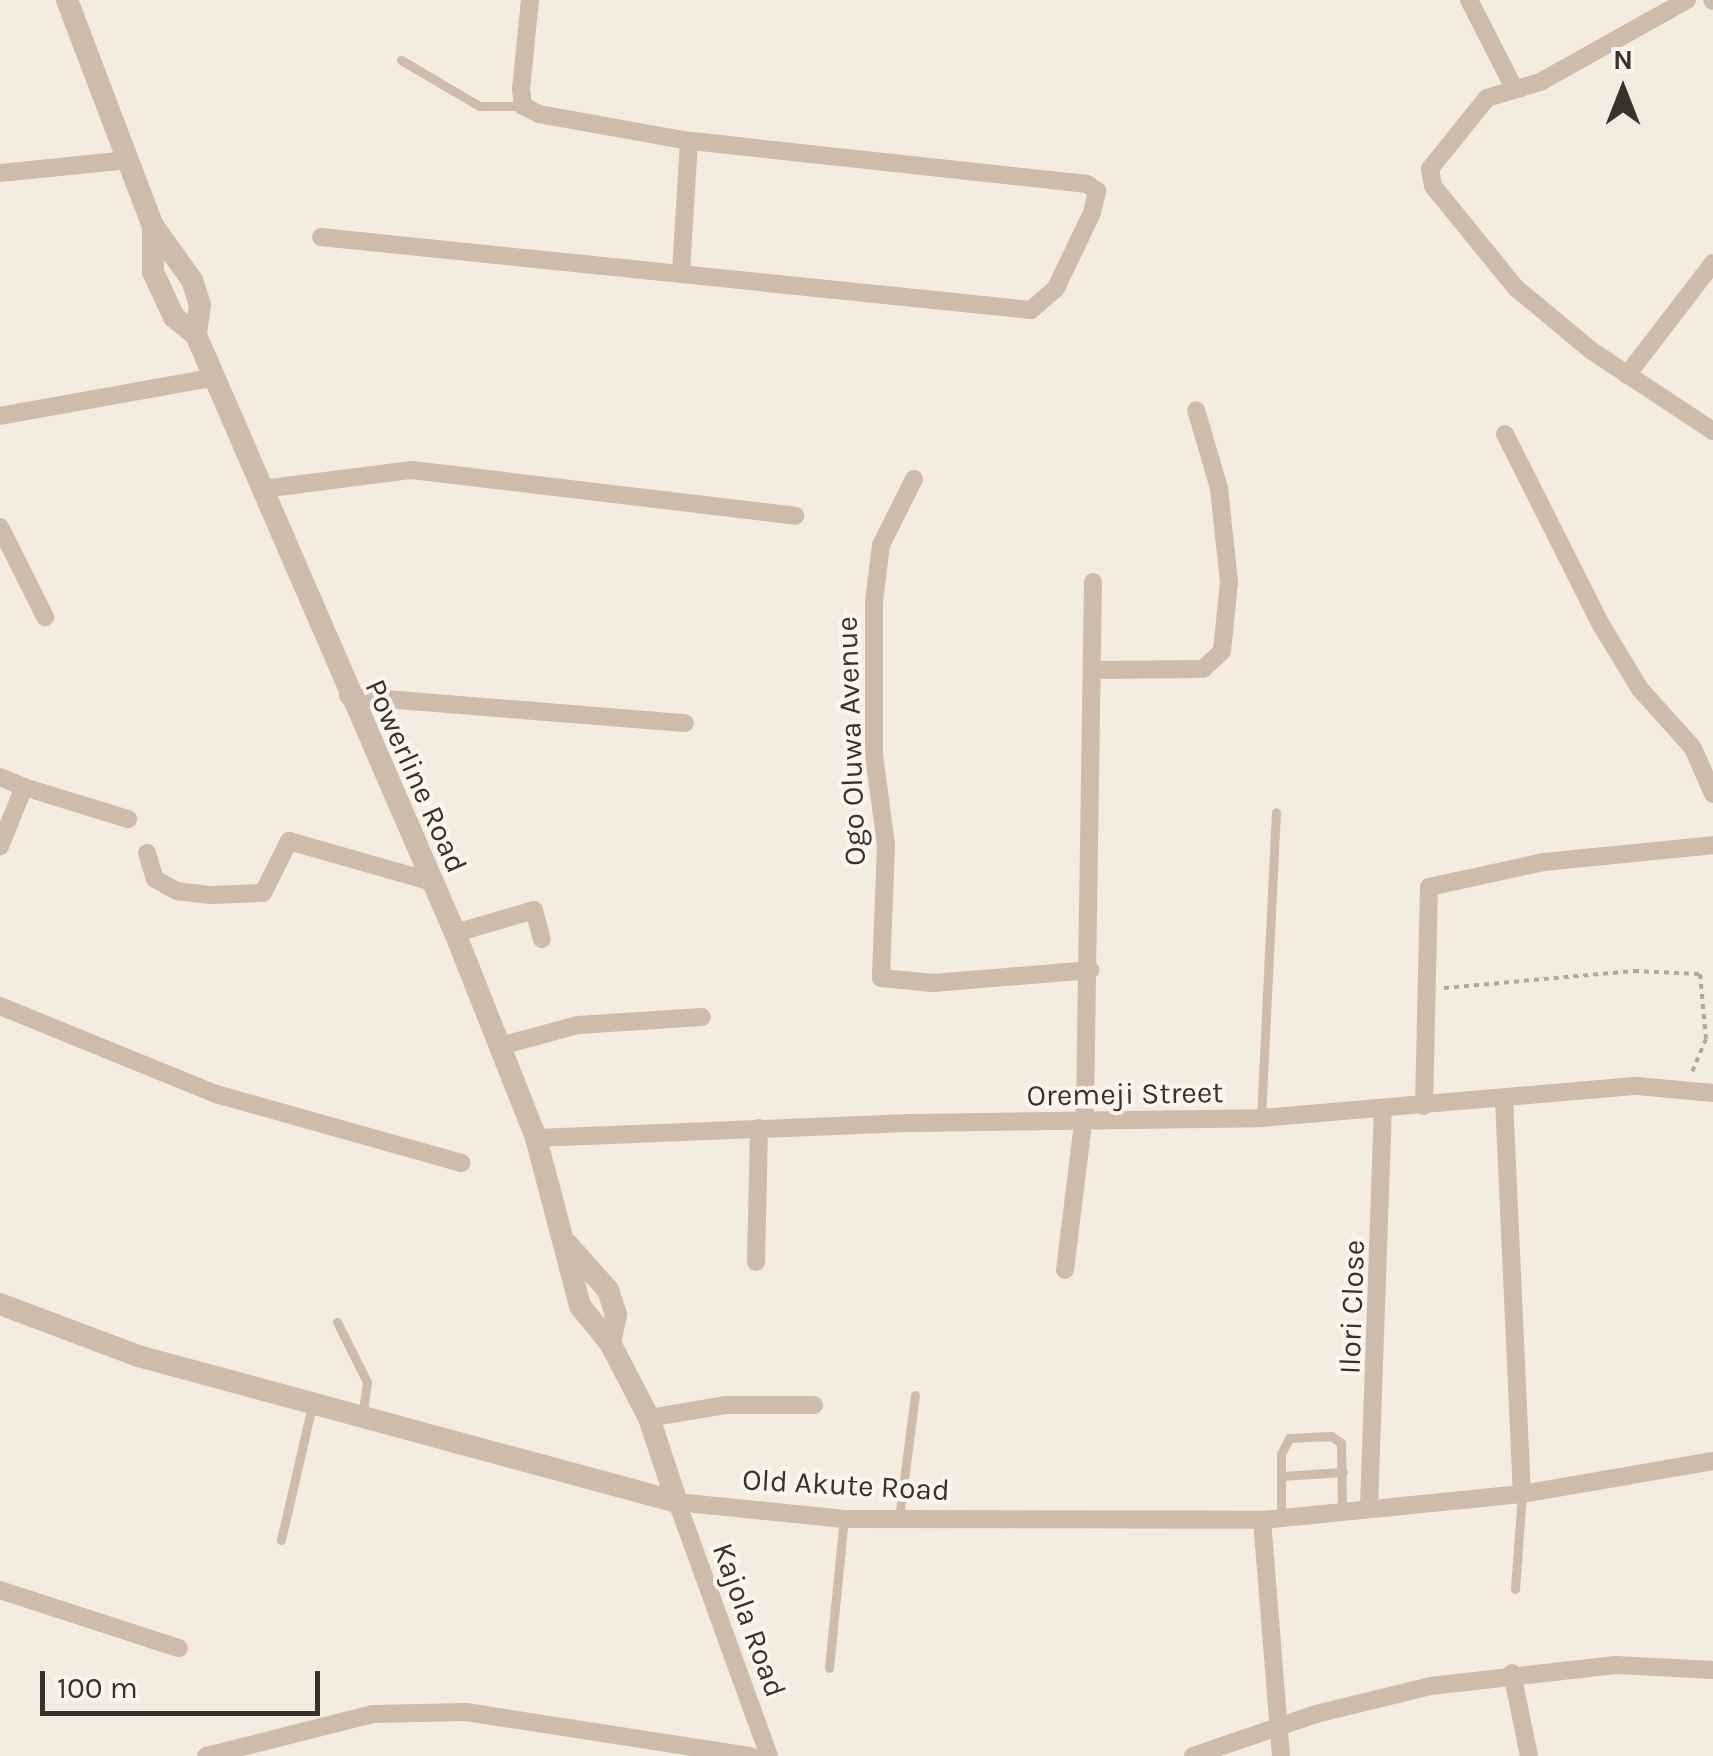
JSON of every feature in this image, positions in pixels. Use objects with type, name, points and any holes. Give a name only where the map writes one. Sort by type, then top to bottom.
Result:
[{"type":"street","name":"Powerline Road","points":[[67,0],[154,226],[192,280],[200,305],[196,335],[212,378],[428,880],[455,933],[536,1138],[568,1246],[608,1290],[616,1315],[610,1343],[649,1418],[677,1502]]},
{"type":"street","points":[[512,0],[525,20]]},
{"type":"street","points":[[322,237],[1031,310],[1056,288],[1097,192],[1032,174],[690,142],[523,106],[525,20],[530,0]]},
{"type":"street","points":[[1469,0],[1513,86]]},
{"type":"street","points":[[1688,0],[1540,82],[1513,86],[1487,98],[1430,168],[1433,186],[1516,288],[1627,375],[1713,431]]},
{"type":"street","points":[[681,272],[690,142]]},
{"type":"street","points":[[0,173],[128,160]]},
{"type":"street","name":"Powerline Road","points":[[154,226],[153,272],[174,318],[196,335]]},
{"type":"street","points":[[1627,375],[1713,263]]},
{"type":"street","points":[[0,416],[212,378]]},
{"type":"street","points":[[1094,670],[1204,669],[1222,652],[1229,582],[1219,488],[1196,410]]},
{"type":"street","points":[[1505,434],[1600,623],[1640,690],[1693,748],[1713,794]]},
{"type":"street","points":[[263,489],[412,470],[795,516]]},
{"type":"street","name":"Ogo Oluwa Avenue","points":[[914,478],[881,545],[874,600],[874,754],[886,845],[881,978],[933,983],[1090,970]]},
{"type":"street","points":[[0,527],[46,618]]},
{"type":"street","points":[[1066,1270],[1084,1124],[1090,970],[1093,582]]},
{"type":"street","points":[[348,696],[686,724]]},
{"type":"street","points":[[0,778],[128,819]]},
{"type":"street","points":[[0,846],[24,787]]},
{"type":"street","points":[[147,853],[155,879],[177,891],[210,895],[264,892],[289,841],[428,880]]},
{"type":"street","points":[[1424,1106],[1425,897],[1438,880],[1713,845]]},
{"type":"street","points":[[455,933],[534,910],[542,938]]},
{"type":"street","points":[[0,1006],[216,1094],[462,1163]]},
{"type":"street","points":[[500,1046],[578,1025],[702,1017]]},
{"type":"street","name":"Oremeji Street","points":[[536,1138],[760,1128],[1261,1118],[1685,1088],[1713,1094]]},
{"type":"street","points":[[1504,1099],[1522,1494]]},
{"type":"street","name":"Ilori Close","points":[[1368,1507],[1383,1110]]},
{"type":"street","points":[[756,1262],[760,1128]]},
{"type":"street","name":"Old Akute Road","points":[[0,1304],[138,1356],[361,1420],[677,1502],[844,1519],[1272,1519],[1522,1494],[1713,1460]]},
{"type":"street","points":[[649,1418],[724,1405],[814,1405]]},
{"type":"street","name":"Kajola Road","points":[[677,1502],[769,1756]]},
{"type":"street","points":[[1272,1519],[1276,1729],[1281,1756]]},
{"type":"street","points":[[0,1590],[179,1648]]},
{"type":"street","points":[[1193,1756],[1358,1702],[1512,1673],[1616,1665],[1713,1670]]},
{"type":"street","points":[[1512,1673],[1529,1756]]},
{"type":"street","points":[[206,1756],[373,1714],[466,1712],[751,1756]]},
{"type":"lane","points":[[401,60],[479,106],[523,106]]},
{"type":"lane","points":[[1261,1118],[1276,812]]},
{"type":"lane","points":[[337,1322],[367,1382],[361,1420]]},
{"type":"lane","points":[[899,1520],[915,1395]]},
{"type":"lane","points":[[281,1540],[312,1406]]},
{"type":"lane","points":[[1272,1519],[1285,1442],[1303,1438],[1331,1436],[1341,1443],[1342,1510]]},
{"type":"lane","points":[[1280,1476],[1343,1472]]},
{"type":"lane","points":[[1516,1590],[1522,1494]]},
{"type":"lane","points":[[829,1668],[844,1519]]},
{"type":"path","points":[[1424,991],[1634,971],[1700,974],[1706,1039],[1685,1088]]}]
